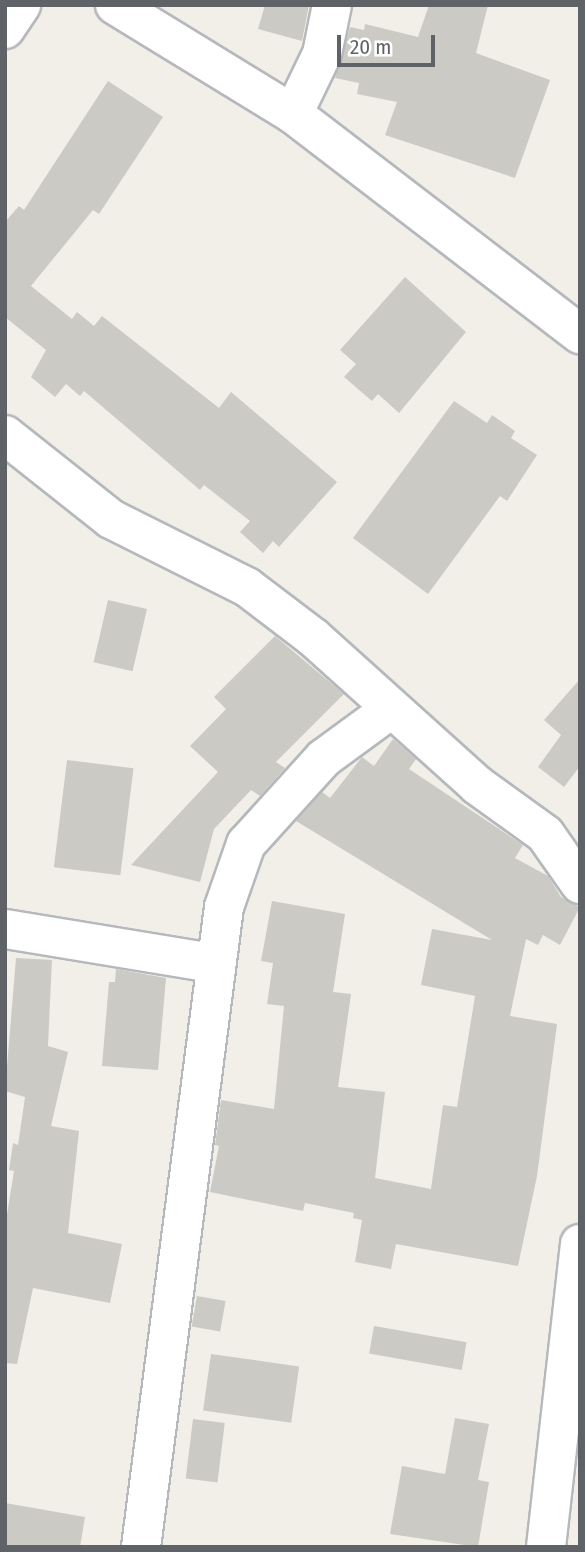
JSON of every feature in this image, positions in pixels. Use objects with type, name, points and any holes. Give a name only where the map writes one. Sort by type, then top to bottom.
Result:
[{"type":"street","points":[[5,29],[21,5]]},
{"type":"street","points":[[115,5],[293,114],[580,334]]},
{"type":"street","points":[[293,114],[323,54],[332,5]]},
{"type":"street","points":[[5,435],[111,519],[247,587],[314,638],[477,785],[544,834],[580,884]]},
{"type":"street","points":[[141,1547],[213,962],[224,907],[246,844],[324,758],[391,709]]},
{"type":"street","points":[[5,929],[213,962]]},
{"type":"street","points":[[546,1547],[580,1244]]},
{"type":"building","points":[[265,5],[309,5],[302,41],[258,29]]},
{"type":"building","points":[[429,5],[488,5],[476,53],[550,80],[515,178],[385,135],[397,102],[357,94],[359,83],[335,78],[350,27],[364,30],[365,24],[418,37]]},
{"type":"building","points":[[108,81],[163,117],[99,214],[93,210],[31,286],[72,319],[77,312],[94,326],[102,316],[219,408],[231,392],[337,482],[279,547],[273,541],[263,553],[240,532],[250,521],[204,485],[200,490],[84,391],[80,396],[66,384],[55,397],[31,377],[46,350],[5,317],[5,222],[19,206],[24,210]]},
{"type":"building","points":[[405,277],[466,332],[399,413],[378,394],[372,401],[344,377],[356,364],[340,350]]},
{"type":"building","points":[[454,401],[487,423],[492,415],[515,431],[511,438],[537,455],[507,501],[500,496],[428,594],[353,538]]},
{"type":"building","points":[[108,600],[147,609],[133,671],[94,662]]},
{"type":"building","points":[[275,636],[344,694],[276,762],[285,768],[260,796],[251,790],[214,829],[200,882],[131,865],[218,772],[190,746],[226,709],[214,697]]},
{"type":"building","points":[[580,679],[580,766],[564,787],[538,767],[561,735],[544,720]]},
{"type":"building","points":[[393,739],[416,759],[409,769],[523,845],[515,858],[548,876],[561,897],[580,907],[560,945],[543,935],[538,945],[526,939],[510,1016],[557,1024],[537,1176],[518,1266],[396,1244],[391,1269],[355,1262],[362,1220],[353,1218],[354,1213],[305,1203],[303,1211],[210,1192],[219,1146],[215,1145],[221,1100],[274,1109],[284,1006],[267,1004],[273,963],[261,961],[272,901],[345,914],[333,992],[351,994],[338,1087],[385,1092],[375,1178],[431,1189],[443,1105],[457,1107],[475,996],[421,985],[432,929],[492,940],[296,821],[322,792],[330,798],[362,757],[374,766]]},
{"type":"building","points":[[67,760],[134,768],[120,875],[54,867]]},
{"type":"building","points":[[16,958],[52,960],[48,1046],[68,1052],[51,1126],[79,1131],[68,1233],[122,1244],[110,1303],[33,1288],[17,1364],[5,1363],[5,1227],[14,1171],[9,1170],[13,1143],[18,1145],[25,1097],[5,1091]]},
{"type":"building","points":[[116,969],[166,978],[158,1070],[102,1066],[109,982],[115,982]]},
{"type":"building","points":[[197,1296],[226,1301],[220,1332],[192,1327]]},
{"type":"building","points":[[374,1326],[467,1342],[462,1370],[369,1354]]},
{"type":"building","points":[[211,1354],[299,1366],[291,1423],[203,1410]]},
{"type":"building","points":[[455,1418],[489,1424],[478,1480],[489,1482],[478,1547],[390,1534],[402,1466],[445,1474]]},
{"type":"building","points":[[193,1419],[225,1423],[217,1482],[186,1479]]},
{"type":"building","points":[[5,1503],[85,1517],[80,1547],[5,1547]]}]
